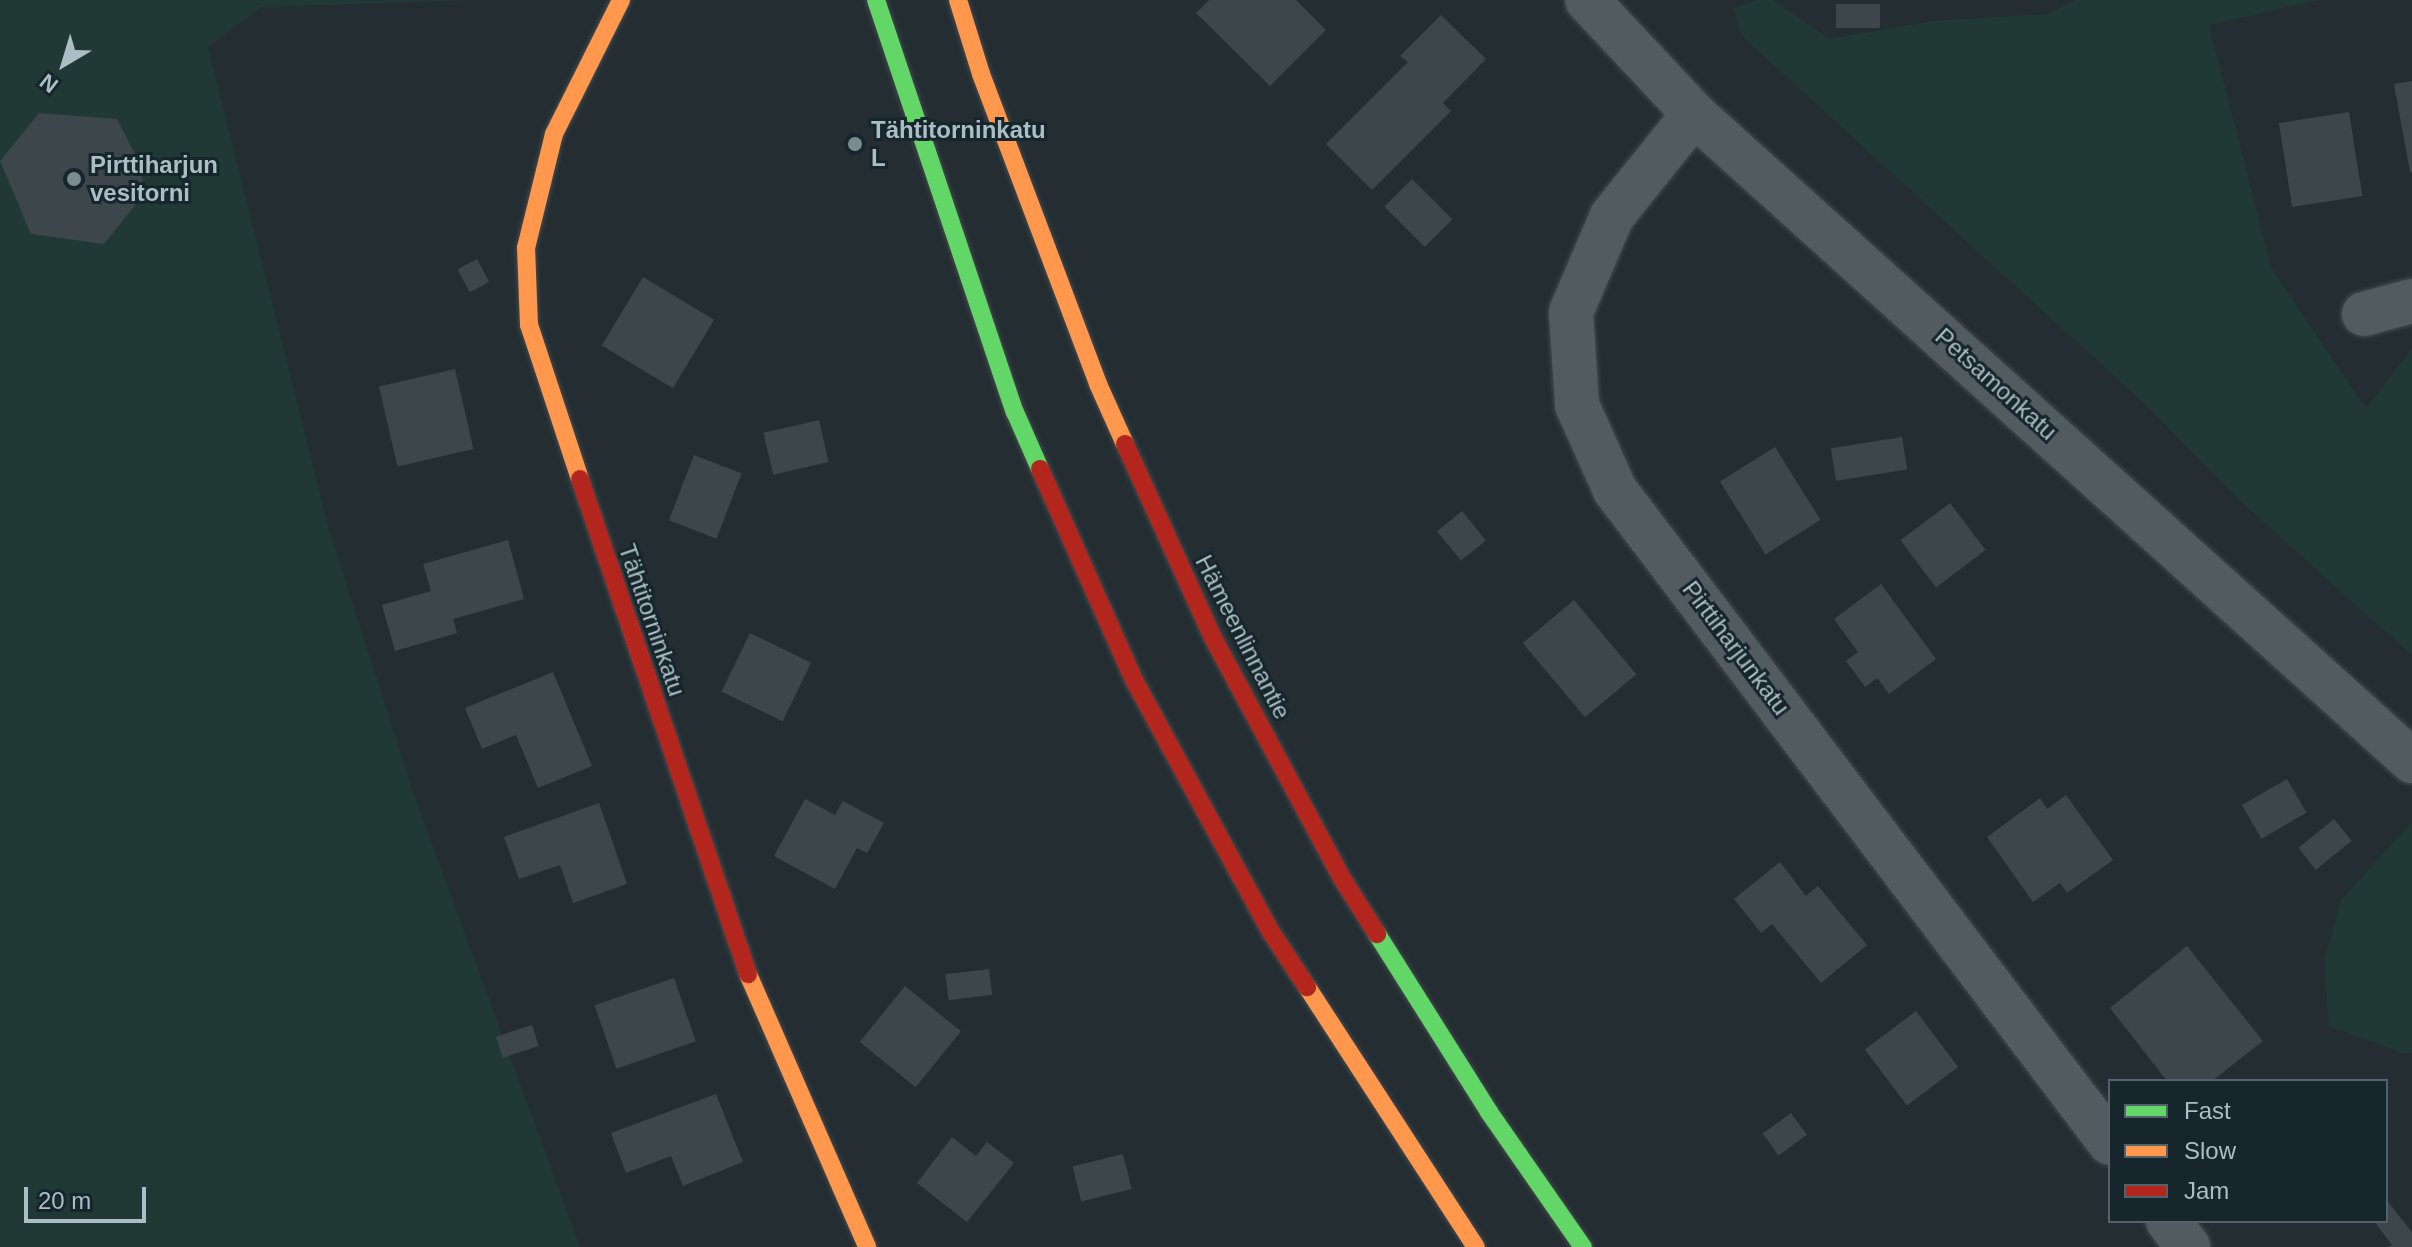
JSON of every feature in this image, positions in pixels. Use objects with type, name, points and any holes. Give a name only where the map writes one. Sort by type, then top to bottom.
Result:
[{"type":"main road","name":"Tähtitorninkatu","points":[[621,0],[554,134],[526,248],[529,325],[738,951],[867,1247]]},
{"type":"main road","points":[[876,0],[1015,412],[1134,680],[1271,932],[1476,1247]]},
{"type":"main road","name":"Hämeenlinnantie","points":[[958,0],[981,74],[1098,384],[1212,636],[1343,880],[1489,1112],[1583,1247]]},
{"type":"street","name":"Petsamonkatu","points":[[1587,0],[1694,114],[2412,761]]},
{"type":"street","name":"Pirttiharjunkatu","points":[[1694,114],[1612,216],[1571,312],[1577,405],[1615,490],[2108,1140]]},
{"type":"street","points":[[2364,314],[2412,301]]},
{"type":"street","points":[[2170,1223],[2188,1247]]},
{"type":"green space","points":[[0,0],[471,0],[261,7],[208,47],[330,533],[414,795],[580,1247],[0,1247]]},
{"type":"green space","points":[[1757,0],[1773,0],[1829,39],[1934,21],[2048,14],[2076,0],[2318,0],[2209,25],[2271,268],[2366,409],[2412,348],[2412,655],[2237,498],[2145,404],[1742,36],[1734,8]]},
{"type":"green space","points":[[2412,822],[2412,1053],[2405,1054],[2329,1026],[2324,961],[2341,900]]},
{"type":"building","points":[[1209,0],[1296,0],[1326,30],[1270,86],[1196,13]]},
{"type":"building","points":[[1836,4],[1880,4],[1880,28],[1836,28]]},
{"type":"building","points":[[1441,15],[1486,59],[1443,103],[1451,111],[1372,190],[1326,144],[1408,62],[1400,56]]},
{"type":"building","points":[[2412,81],[2412,172],[2410,172],[2394,84]]},
{"type":"building","points":[[2349,112],[2362,196],[2292,207],[2279,123]]},
{"type":"building","name":"Pirttiharjun vesitorni","points":[[39,113],[117,119],[136,156],[146,192],[104,244],[31,234],[0,161]]},
{"type":"building","points":[[1412,179],[1452,219],[1425,247],[1384,207]]},
{"type":"building","points":[[477,259],[489,282],[470,292],[458,269]]},
{"type":"building","points":[[643,277],[714,320],[673,388],[602,346]]},
{"type":"building","points":[[455,369],[473,449],[397,466],[379,387]]},
{"type":"building","points":[[819,420],[829,462],[773,475],[763,433]]},
{"type":"building","points":[[1902,437],[1907,470],[1836,481],[1831,448]]},
{"type":"building","points":[[1775,447],[1821,520],[1765,554],[1720,481]]},
{"type":"building","points":[[694,455],[742,473],[717,539],[669,520]]},
{"type":"building","points":[[1950,503],[1986,550],[1936,587],[1900,540]]},
{"type":"building","points":[[1462,511],[1486,541],[1461,561],[1437,531]]},
{"type":"building","points":[[508,540],[524,599],[453,619],[457,633],[395,651],[382,605],[431,591],[423,564]]},
{"type":"building","points":[[1881,584],[1936,659],[1889,694],[1877,678],[1865,687],[1846,661],[1858,652],[1834,619]]},
{"type":"building","points":[[1574,600],[1636,674],[1585,717],[1523,643]]},
{"type":"building","points":[[750,633],[811,663],[783,721],[722,691]]},
{"type":"building","points":[[553,672],[592,766],[538,788],[516,735],[482,749],[465,708]]},
{"type":"building","points":[[2287,779],[2306,813],[2261,839],[2242,805]]},
{"type":"building","points":[[2066,795],[2113,860],[2067,893],[2060,883],[2033,902],[1987,837],[2040,798],[2047,809]]},
{"type":"building","points":[[805,799],[835,815],[843,801],[884,823],[867,853],[857,848],[835,889],[774,856]]},
{"type":"building","points":[[599,803],[627,884],[573,903],[560,865],[519,879],[504,837]]},
{"type":"building","points":[[2334,819],[2352,841],[2316,870],[2298,848]]},
{"type":"building","points":[[1780,862],[1806,896],[1818,886],[1867,945],[1821,983],[1772,924],[1761,933],[1734,899]]},
{"type":"building","points":[[2187,946],[2263,1041],[2215,1079],[2165,1079],[2110,1008]]},
{"type":"building","points":[[989,969],[992,995],[948,1000],[945,974]]},
{"type":"building","points":[[674,978],[696,1041],[616,1069],[595,1005]]},
{"type":"building","points":[[905,986],[961,1031],[916,1087],[860,1042]]},
{"type":"building","points":[[1916,1011],[1958,1067],[1907,1105],[1865,1050]]},
{"type":"building","points":[[532,1025],[539,1046],[503,1058],[496,1037]]},
{"type":"building","points":[[716,1094],[743,1162],[683,1186],[671,1156],[626,1173],[611,1133]]},
{"type":"building","points":[[1791,1113],[1807,1135],[1779,1155],[1763,1134]]},
{"type":"building","points":[[952,1137],[976,1156],[987,1142],[1014,1163],[967,1222],[917,1183]]},
{"type":"building","points":[[1123,1154],[1132,1189],[1081,1202],[1073,1167]]},
{"type":"building","points":[[2388,1202],[2412,1232],[2412,1247],[2388,1247],[2392,1245],[2376,1223],[2388,1223]]},
{"type":"traffic: fast","points":[[876,0],[1015,412],[1040,469]]},
{"type":"traffic: fast","points":[[1377,934],[1489,1112],[1583,1247]]},
{"type":"traffic: slow","points":[[580,479],[529,325],[526,248],[554,134],[621,0]]},
{"type":"traffic: slow","points":[[958,0],[981,74],[1098,384],[1125,444]]},
{"type":"traffic: slow","points":[[748,974],[867,1247]]},
{"type":"traffic: slow","points":[[1307,987],[1476,1247]]},
{"type":"traffic: jam","points":[[1125,444],[1212,636],[1343,880],[1377,934]]},
{"type":"traffic: jam","points":[[1040,469],[1134,680],[1271,932],[1307,987]]},
{"type":"traffic: jam","points":[[580,479],[748,974]]},
{"type":"place","name":"Tähtitorninkatu L","points":[[855,144]]},
{"type":"place","name":"Pirttiharjun vesitorni","points":[[74,179]]}]
